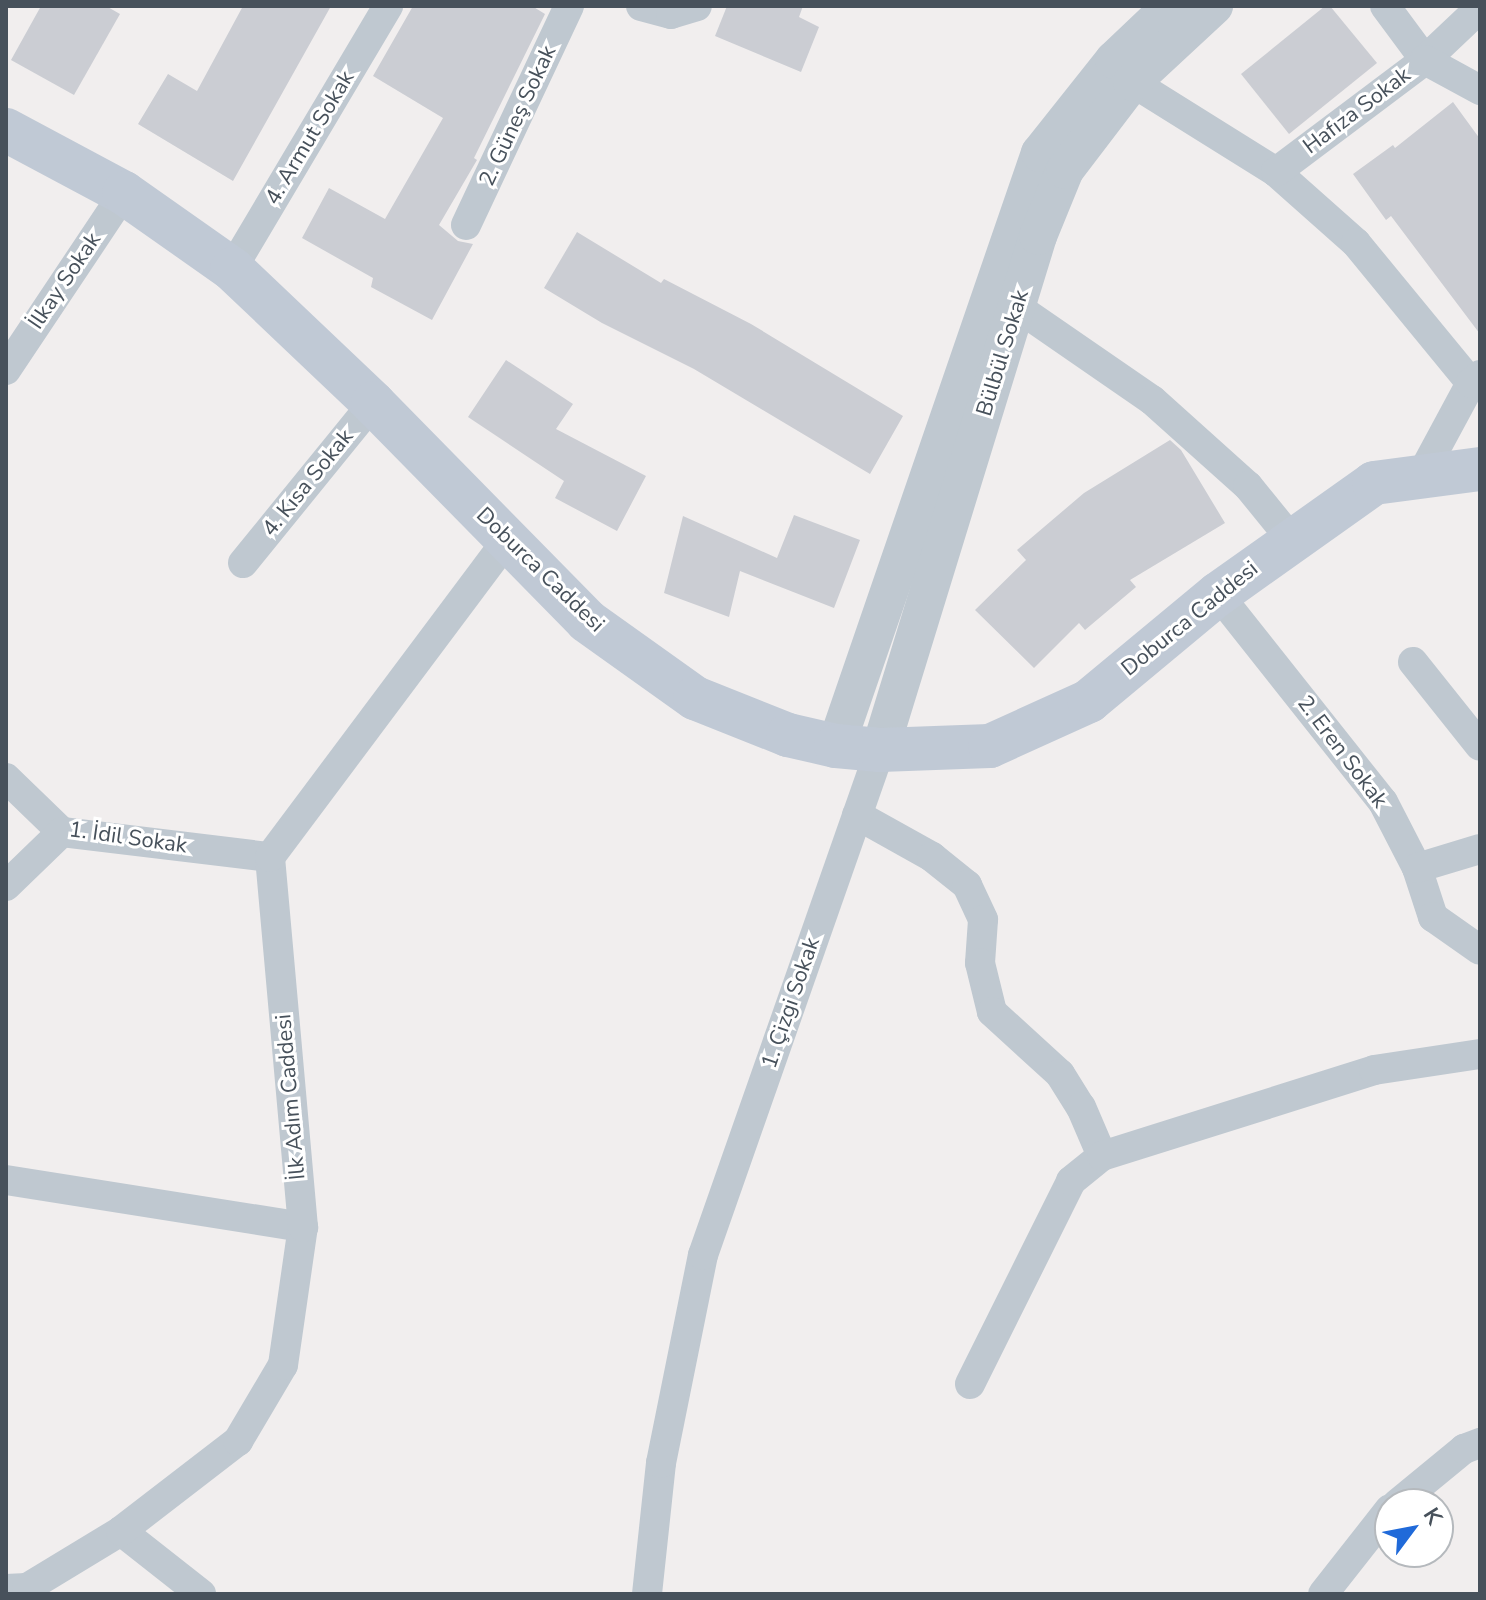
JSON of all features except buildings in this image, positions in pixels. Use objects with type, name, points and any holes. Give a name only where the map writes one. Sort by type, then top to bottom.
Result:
[{"type":"main road","name":"Doburca Caddesi","points":[[6,130],[124,193],[232,269],[373,403],[587,621],[695,698],[788,735],[836,746],[880,750],[990,746],[1089,701],[1218,594],[1291,539],[1374,483],[1422,474],[1480,469]]},
{"type":"street","name":"4. Armut Sokak","points":[[232,269],[388,6]]},
{"type":"street","name":"2. Güneş Sokak","points":[[466,225],[569,6]]},
{"type":"street","points":[[641,6],[671,14],[697,6]]},
{"type":"street","name":"Bülbül Sokak","points":[[880,750],[1040,153],[1114,60],[1171,6]]},
{"type":"street","name":"Bülbül Sokak","points":[[836,746],[1002,304],[1038,236],[1065,170],[1132,82],[1214,6]]},
{"type":"street","points":[[1385,6],[1425,60],[1480,8]]},
{"type":"street","name":"Hafıza Sokak","points":[[1276,172],[1425,60],[1480,90]]},
{"type":"street","points":[[1132,82],[1276,172],[1356,243],[1475,379],[1422,474]]},
{"type":"street","name":"İlkay Sokak","points":[[6,370],[124,193]]},
{"type":"street","points":[[1002,304],[1152,400],[1248,486],[1291,539]]},
{"type":"street","name":"4. Kısa Sokak","points":[[243,563],[373,403]]},
{"type":"street","points":[[270,857],[507,540]]},
{"type":"street","name":"2. Eren Sokak","points":[[1218,594],[1383,802],[1417,868],[1433,917],[1480,950]]},
{"type":"street","points":[[1413,662],[1480,746]]},
{"type":"street","name":"1. Çizgi Sokak","points":[[647,1594],[661,1463],[703,1255],[880,750]]},
{"type":"street","name":"1. İdil Sokak","points":[[6,778],[62,832],[270,857]]},
{"type":"street","points":[[857,815],[932,857],[967,885],[983,920],[980,963],[992,1012],[1060,1074],[1081,1107],[1102,1156]]},
{"type":"street","points":[[6,886],[62,832]]},
{"type":"street","points":[[1417,868],[1480,849]]},
{"type":"street","name":"İlk Adım Caddesi","points":[[6,1589],[27,1588],[121,1531],[238,1441],[283,1365],[303,1227],[270,857]]},
{"type":"street","points":[[970,1384],[1071,1181],[1102,1156],[1374,1070],[1480,1054]]},
{"type":"street","points":[[6,1180],[303,1227]]},
{"type":"street","points":[[1416,1488],[1464,1449],[1480,1443]]},
{"type":"street","points":[[1323,1594],[1374,1529]]},
{"type":"street","points":[[121,1531],[201,1594]]}]
